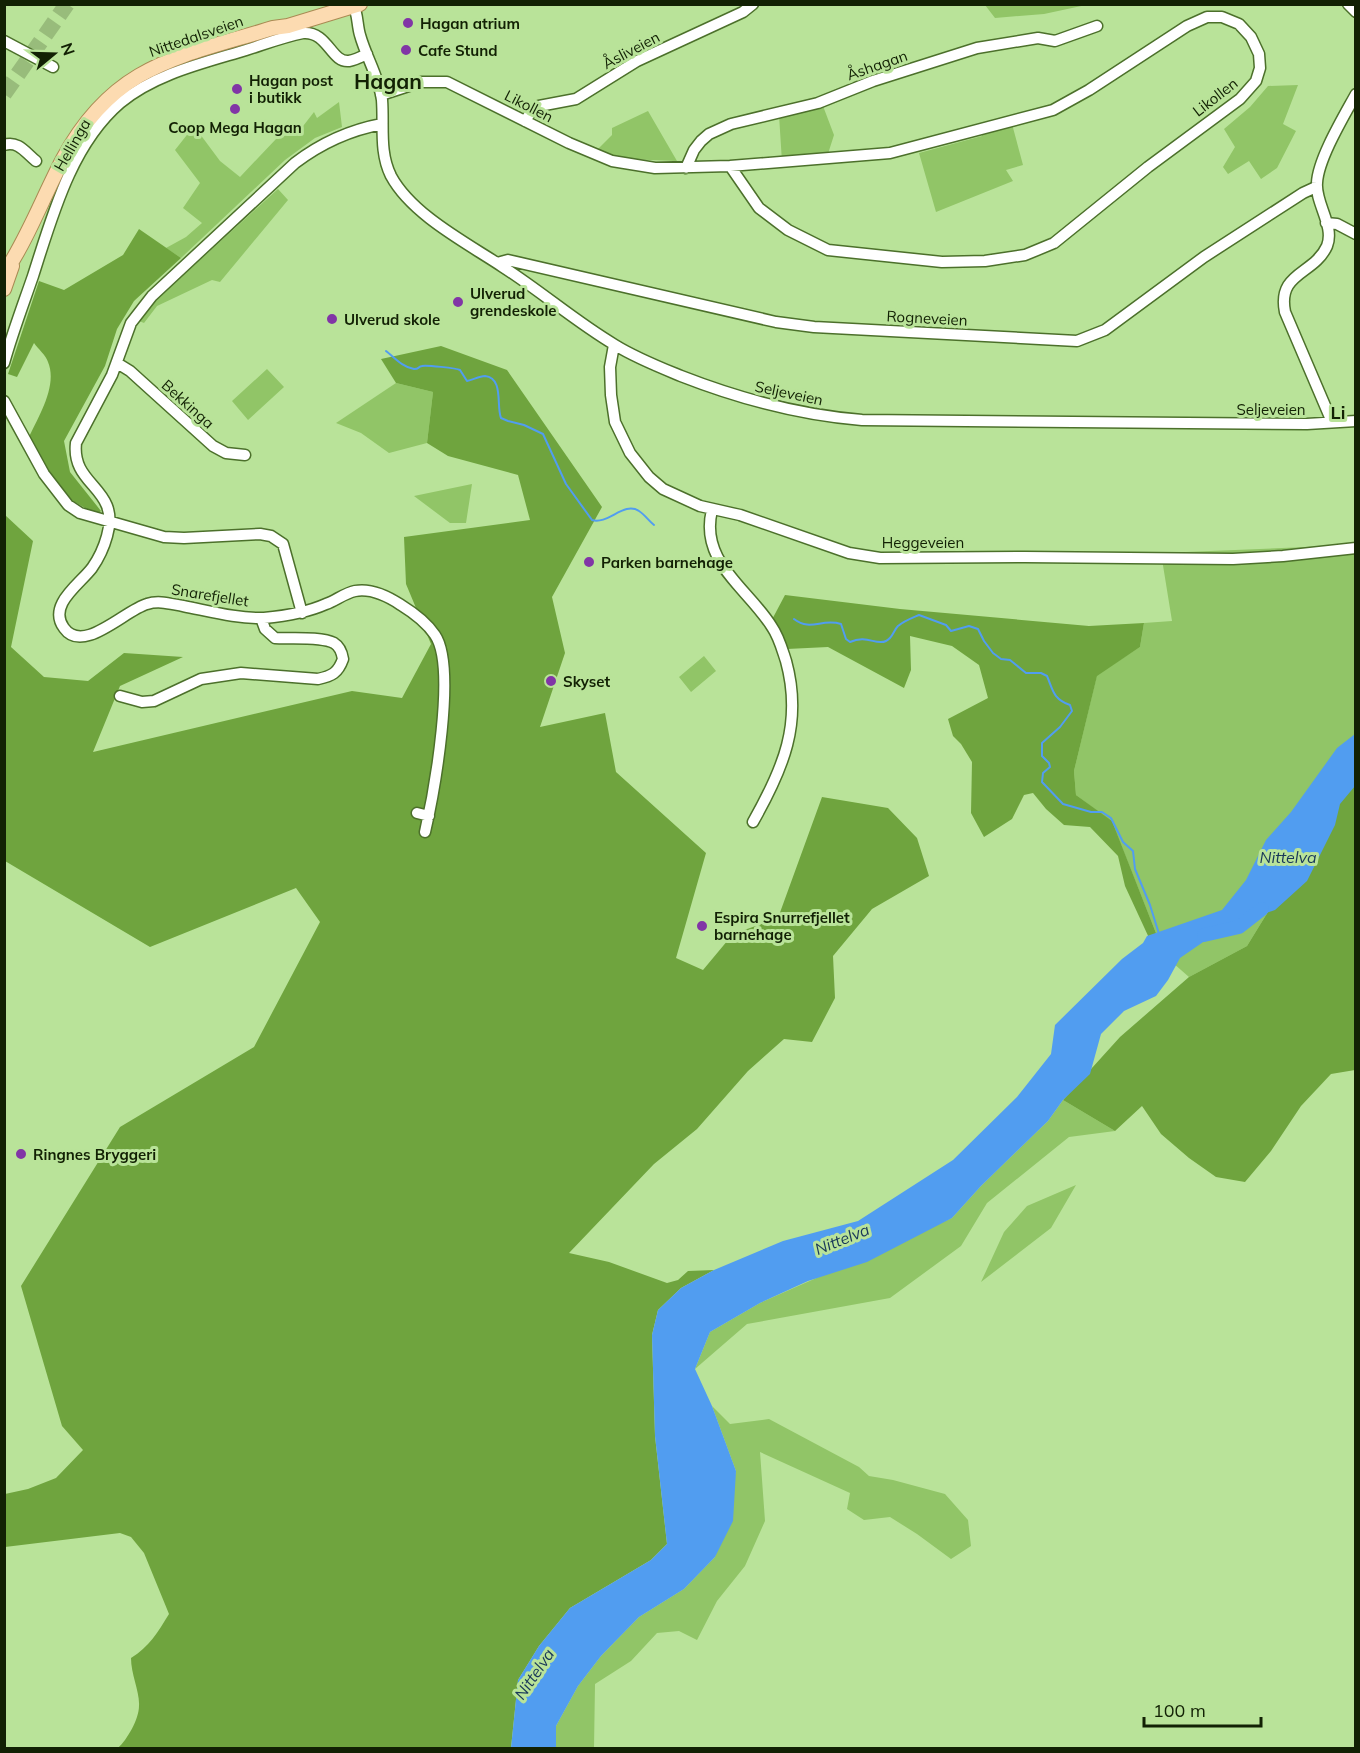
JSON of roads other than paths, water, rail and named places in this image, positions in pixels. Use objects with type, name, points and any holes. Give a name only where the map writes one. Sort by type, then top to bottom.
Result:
[{"type":"main road","name":"Nittedalsveien","points":[[273,28],[330,4]]},
{"type":"main road","name":"Nittedalsveien","points":[[4,289],[15,258],[72,144],[92,115],[130,80],[155,66],[183,55],[352,6]]},
{"type":"main road","name":"Nittedalsveien","points":[[4,274],[15,258]]},
{"type":"street","name":"Åsliveien","points":[[525,121],[539,106],[576,99],[637,61],[743,12],[753,4]]},
{"type":"street","points":[[1348,4],[1356,12]]},
{"type":"street","points":[[352,6],[353,24],[367,54],[381,95]]},
{"type":"street","name":"Likollen","points":[[381,95],[421,81],[447,82],[585,151],[612,161],[643,167],[730,166],[890,153],[1053,110],[1089,90],[1186,26],[1207,17],[1222,17],[1239,24],[1251,37],[1259,54],[1260,68],[1256,81],[1240,99],[1148,167],[1054,243],[1025,255],[985,261],[942,262],[828,250],[788,230],[759,208],[730,166]]},
{"type":"street","name":"Åshagan","points":[[686,168],[701,141],[709,134],[731,124],[818,103],[873,81],[977,48],[1038,38],[1055,41],[1097,26]]},
{"type":"street","name":"Hellinga","points":[[4,363],[53,215],[81,152],[93,134],[122,102],[143,88],[179,71],[303,33],[312,33],[322,38],[337,57],[343,60],[349,61],[367,54]]},
{"type":"street","points":[[4,41],[53,67]]},
{"type":"street","points":[[1332,422],[1288,319],[1284,295],[1289,283],[1315,262],[1326,248],[1328,236],[1326,222],[1316,187],[1321,165],[1356,94]]},
{"type":"street","name":"Seljeveien","points":[[381,95],[383,150],[391,176],[404,195],[433,220],[614,345],[662,368],[729,394],[776,407],[845,419],[943,422],[1296,424],[1356,421]]},
{"type":"street","points":[[110,522],[108,506],[82,472],[76,458],[75,447],[77,437],[117,363],[125,335],[137,313],[288,169],[312,151],[339,137],[382,124]]},
{"type":"street","points":[[4,145],[11,143],[18,145],[36,161]]},
{"type":"street","name":"Rogneveien","points":[[497,263],[508,260],[776,322],[814,327],[1077,341],[1105,330],[1204,257],[1303,193],[1316,187]]},
{"type":"street","points":[[1326,222],[1337,224],[1356,234]]},
{"type":"street","name":"Heggeveien","points":[[614,345],[610,367],[612,406],[618,431],[643,471],[663,489],[712,510],[740,515],[840,551],[870,557],[1242,559],[1356,548]]},
{"type":"street","name":"Bekkinga","points":[[117,363],[130,371],[213,446],[226,453],[245,456]]},
{"type":"street","points":[[4,401],[44,474],[68,505],[80,513],[164,537],[260,534],[277,539],[285,547],[302,613]]},
{"type":"street","points":[[712,510],[709,525],[712,548],[724,568],[773,627],[783,651],[791,688],[792,718],[784,758],[773,786],[753,822]]},
{"type":"street","name":"Snarefjellet","points":[[110,522],[104,548],[94,565],[61,606],[61,622],[70,634],[78,637],[88,636],[147,604],[160,602],[223,614],[261,618],[302,613],[355,591],[373,592],[392,599],[415,615],[436,636],[444,664],[445,696],[425,832]]},
{"type":"street","points":[[120,696],[142,702],[154,701],[201,679],[242,673],[318,679],[336,673],[340,668],[342,653],[333,642],[275,638],[265,629],[261,618]]},
{"type":"street","points":[[417,813],[429,816]]},
{"type":"water","points":[[1355,734],[1355,786],[1340,804],[1335,825],[1307,881],[1275,910],[1225,927],[1180,958],[1156,996],[1124,1011],[1101,1034],[1090,1074],[1063,1100],[1048,1121],[981,1186],[952,1218],[867,1262],[808,1281],[760,1303],[710,1332],[695,1369],[712,1406],[736,1471],[733,1521],[715,1557],[684,1589],[639,1617],[601,1656],[578,1686],[556,1726],[556,1748],[511,1748],[518,1680],[539,1646],[570,1608],[651,1560],[667,1544],[655,1436],[652,1335],[658,1310],[681,1288],[714,1270],[783,1241],[858,1221],[953,1160],[1017,1097],[1051,1054],[1055,1025],[1122,959],[1143,943],[1147,936],[1222,910],[1246,880],[1266,840],[1291,812],[1337,748]]},
{"type":"waterway","points":[[386,351],[410,368],[429,366],[457,369],[467,381],[483,376],[491,378],[497,387],[501,418],[543,434],[566,484],[592,520],[598,521],[633,509],[639,511],[654,525]]},
{"type":"waterway","points":[[794,619],[811,625],[841,624],[846,639],[850,642],[861,639],[886,641],[898,626],[919,615],[946,625],[951,631],[969,626],[978,629],[993,653],[1001,659],[1010,660],[1026,673],[1041,673],[1047,676],[1054,694],[1070,705],[1072,711],[1060,727],[1042,743],[1042,756],[1050,767],[1043,773],[1042,782],[1063,804],[1091,812],[1102,812],[1111,818],[1123,842],[1133,851],[1135,869],[1159,934]]},
{"type":"waterway","name":"Nittelva","points":[[1204,935],[1239,927],[1262,909]]},
{"type":"tunnel","points":[[4,94],[67,4]]},
{"type":"place","name":"Hagan atrium","points":[[408,23]]},
{"type":"place","name":"Cafe Stund","points":[[406,50]]},
{"type":"place","name":"Hagan post i butikk","points":[[237,89]]},
{"type":"place","name":"Coop Mega Hagan","points":[[235,109]]},
{"type":"place","name":"Ulverud grendeskole","points":[[458,302]]},
{"type":"place","name":"Ulverud skole","points":[[332,319]]},
{"type":"place","name":"Parken barnehage","points":[[589,562]]},
{"type":"place","name":"Skyset","points":[[551,681]]},
{"type":"place","name":"Espira Snurrefjellet barnehage","points":[[702,926]]},
{"type":"place","name":"Ringnes Bryggeri","points":[[21,1154]]},
{"type":"district","name":"Hagan","points":[[388,81]]},
{"type":"district","name":"Li","points":[[1338,412]]}]
